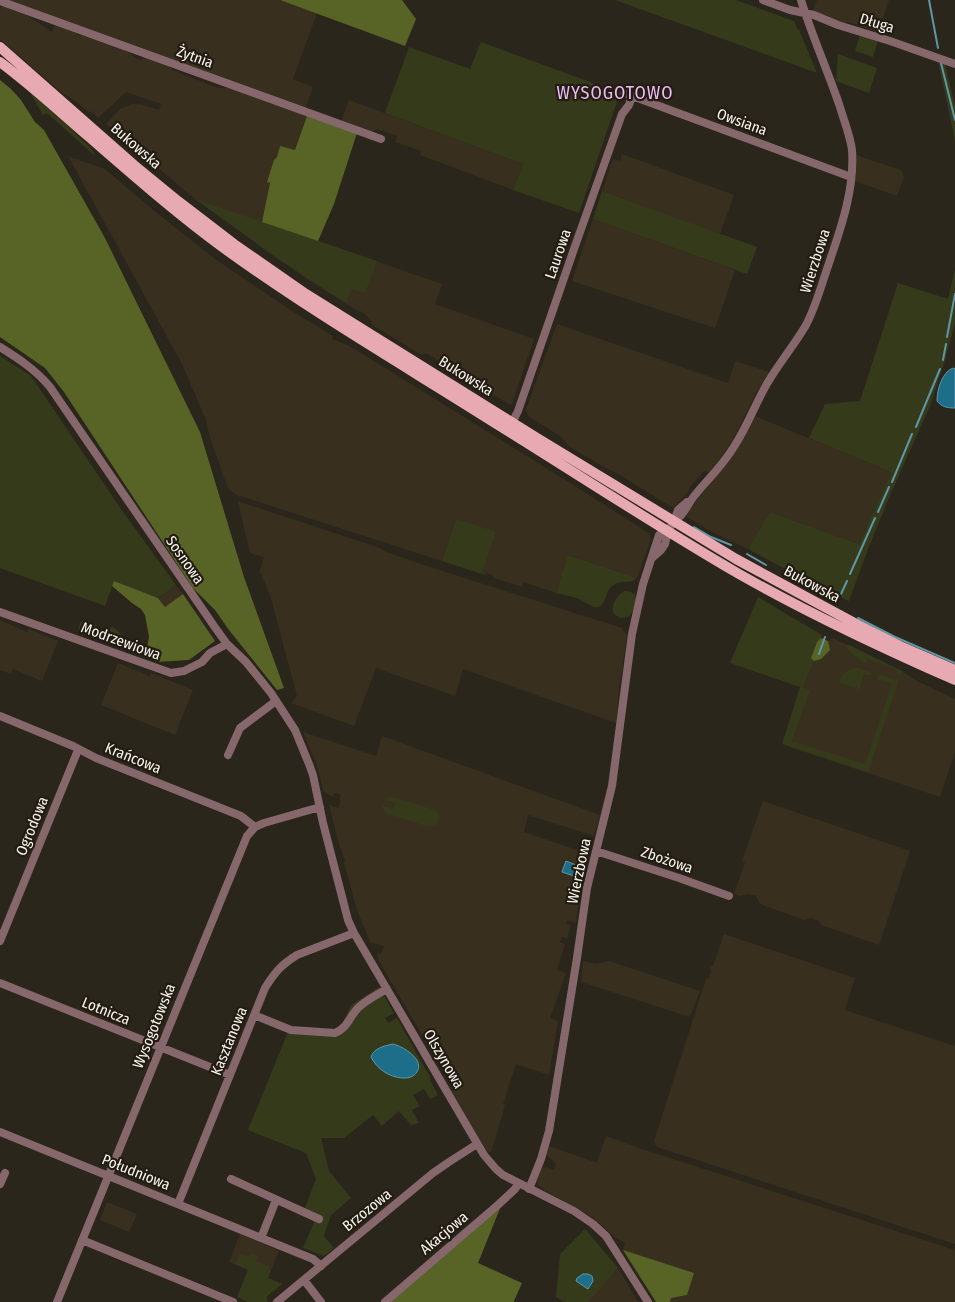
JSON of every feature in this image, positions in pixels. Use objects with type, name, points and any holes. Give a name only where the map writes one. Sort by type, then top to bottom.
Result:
[{"type":"main road","name":"Bukowska","points":[[0,48],[155,183],[234,244],[306,294],[736,559],[842,617],[900,646],[955,670]]},
{"type":"main road","name":"Bukowska","points":[[0,62],[172,208],[258,272],[319,312],[746,578],[903,657],[955,680]]},
{"type":"street","name":"Długa","points":[[763,0],[790,10],[814,15],[838,25],[955,64]]},
{"type":"street","name":"Wierzbowa","points":[[651,559],[665,544],[668,531],[678,510],[689,501],[735,446],[768,381],[809,319],[839,233],[846,205],[852,152],[848,131],[832,81],[818,50],[801,0]]},
{"type":"street","name":"Żytnia","points":[[0,1],[381,139]]},
{"type":"street","name":"Owsiana","points":[[624,93],[850,177]]},
{"type":"street","name":"Laurowa","points":[[512,422],[518,411],[622,114],[629,105],[632,96]]},
{"type":"street","name":"Sosnowa","points":[[0,346],[29,366],[50,387],[227,644],[246,662],[276,701],[295,730],[309,764],[320,807]]},
{"type":"street","name":"Wierzbowa","points":[[530,1188],[549,1131],[578,958],[585,903],[612,786],[632,634],[642,590],[659,535],[668,531]]},
{"type":"street","points":[[665,544],[684,541]]},
{"type":"street","name":"Modrzewiowa","points":[[0,612],[171,673],[184,671],[202,662],[210,653],[227,644]]},
{"type":"street","points":[[228,755],[240,728],[276,701]]},
{"type":"street","name":"Krańcowa","points":[[0,716],[73,746],[78,750],[241,816],[255,827]]},
{"type":"street","name":"Ogrodowa","points":[[0,941],[78,750]]},
{"type":"street","points":[[255,827],[320,807]]},
{"type":"street","name":"Olszynowa","points":[[320,807],[346,911],[354,933],[484,1155],[503,1175],[574,1211],[593,1224],[606,1236],[648,1302]]},
{"type":"street","name":"Wysogotowska","points":[[57,1302],[241,847],[246,836],[255,827]]},
{"type":"street","name":"Zbożowa","points":[[596,851],[729,896]]},
{"type":"street","name":"Kasztanowa","points":[[178,1204],[265,988],[275,971],[297,955],[354,933]]},
{"type":"street","name":"Lotnicza","points":[[0,983],[230,1075]]},
{"type":"street","points":[[254,1015],[291,1030],[336,1033],[345,1028],[360,1006],[387,989]]},
{"type":"street","name":"Południowa","points":[[0,1132],[313,1259],[321,1266]]},
{"type":"street","name":"Brzozowa","points":[[277,1302],[433,1173],[478,1144]]},
{"type":"street","points":[[0,1184],[5,1173]]},
{"type":"street","points":[[231,1179],[320,1219]]},
{"type":"street","name":"Akacjowa","points":[[385,1302],[499,1204],[515,1189],[518,1183]]},
{"type":"street","points":[[261,1238],[276,1200]]},
{"type":"street","points":[[82,1240],[232,1302]]},
{"type":"street","points":[[304,1280],[321,1302]]},
{"type":"shaded area","points":[[7,0],[280,0],[317,13],[293,79],[313,87],[305,110]]},
{"type":"shaded area","points":[[817,0],[889,0],[878,32],[849,22],[843,23],[813,10]]},
{"type":"shaded area","points":[[4,6],[21,11],[52,32],[55,24],[60,25],[80,36],[83,34],[125,50],[140,60],[146,57],[170,66],[172,70],[218,88],[230,88],[307,116],[295,151],[277,157],[267,182],[270,183],[283,229],[442,284],[435,304],[534,339],[512,404],[510,405],[428,354],[420,354],[371,324],[372,322],[366,315],[307,279],[195,199],[106,124],[120,109],[132,104],[140,104],[159,110],[161,104],[126,92],[98,118],[91,111],[89,113],[61,92],[0,39],[0,11],[1,7]]},
{"type":"shaded area","points":[[349,100],[523,164],[513,190],[420,155],[421,151],[395,142],[397,136],[377,129],[371,133],[346,122],[341,122]]},
{"type":"shaded area","points":[[622,154],[734,195],[720,234],[602,191],[613,159],[620,161]]},
{"type":"shaded area","points":[[856,155],[901,170],[904,177],[897,196],[855,181]]},
{"type":"shaded area","points":[[68,156],[105,169],[215,259],[333,336],[332,339],[361,353],[650,534],[651,540],[637,578],[569,555],[556,593],[523,582],[522,587],[494,578],[486,573],[485,575],[482,574],[496,533],[456,519],[442,561],[237,495],[228,489],[210,438],[206,420],[182,364]]},
{"type":"shaded area","points":[[593,219],[735,270],[715,328],[572,281]]},
{"type":"shaded area","points":[[557,324],[728,383],[735,361],[769,372],[724,453],[709,472],[704,471],[673,508],[570,447],[560,436],[528,416],[526,409]]},
{"type":"shaded area","points":[[755,416],[891,472],[859,544],[770,512],[748,549],[712,532],[687,517],[687,513],[736,451]]},
{"type":"shaded area","points":[[238,501],[380,548],[386,552],[430,567],[622,628],[627,635],[616,723],[463,669],[455,696],[376,668],[354,726],[291,703],[297,696],[271,598],[261,573],[259,573],[264,557],[250,553]]},
{"type":"shaded area","points":[[176,585],[183,594],[165,607],[158,598]]},
{"type":"shaded area","points":[[0,620],[27,632],[29,629],[58,641],[42,681],[13,669],[11,674],[0,670]]},
{"type":"shaded area","points":[[822,638],[828,641],[833,638],[955,699],[955,752],[940,797],[790,747],[809,690],[803,687]]},
{"type":"shaded area","points":[[118,663],[150,676],[151,673],[193,690],[175,735],[101,705]]},
{"type":"shaded area","points":[[303,732],[376,756],[382,736],[600,815],[594,836],[528,815],[524,832],[589,854],[580,887],[576,923],[567,920],[566,924],[571,925],[567,939],[562,937],[560,942],[565,944],[557,970],[566,973],[550,1018],[558,1021],[549,1075],[516,1064],[503,1104],[505,1105],[492,1150],[489,1153],[379,961],[377,954],[381,954],[384,946],[370,942],[357,910],[329,805],[338,808],[341,795],[335,793],[332,796],[324,792],[316,763]]},
{"type":"shaded area","points":[[763,801],[910,851],[879,945],[821,925],[819,921],[811,918],[804,920],[760,904],[756,896],[749,894],[739,896],[734,894],[745,863],[742,861]]},
{"type":"shaded area","points":[[724,934],[855,978],[845,1010],[955,1046],[955,1244],[657,1147],[654,1141],[706,979],[708,979],[711,971],[710,966],[713,966]]},
{"type":"shaded area","points":[[583,961],[597,964],[609,961],[700,991],[690,1017],[581,982]]},
{"type":"shaded area","points":[[606,1136],[955,1250],[955,1302],[656,1302],[623,1250],[625,1243],[616,1238],[591,1216],[538,1185],[537,1181],[542,1168],[546,1167],[554,1170],[556,1164],[547,1155],[549,1146],[597,1163]]},
{"type":"shaded area","points":[[107,1202],[137,1214],[129,1232],[100,1220]]},
{"type":"shaded area","points":[[240,1234],[279,1251],[268,1278],[282,1284],[267,1296],[268,1302],[248,1302],[237,1297],[248,1270],[229,1262]]},
{"type":"shaded area","points":[[618,1268],[638,1302],[585,1302]]},
{"type":"green space","points":[[280,0],[402,0],[416,19],[405,46]]},
{"type":"green space","points":[[615,0],[736,0],[794,21],[817,73]]},
{"type":"green space","points":[[860,35],[878,40],[873,57],[855,51]]},
{"type":"green space","points":[[481,42],[620,93],[579,213],[513,190],[523,164],[385,113],[409,47],[470,69]]},
{"type":"green space","points":[[838,54],[877,68],[869,93],[836,81]]},
{"type":"green space","points":[[938,61],[945,64],[955,105],[955,141]]},
{"type":"green space","points":[[0,80],[21,100],[35,122],[44,130],[105,238],[200,432],[244,577],[284,688],[277,690],[215,610],[193,588],[64,392],[45,368],[0,337]]},
{"type":"green space","points":[[32,93],[90,147],[95,156],[47,113],[43,115]]},
{"type":"green space","points":[[307,116],[357,133],[334,204],[318,241],[262,222],[270,183],[267,182],[274,160],[277,157],[280,146],[295,150]]},
{"type":"green space","points":[[602,191],[757,247],[747,274],[593,219]]},
{"type":"green space","points":[[195,199],[377,261],[365,293],[351,289],[346,303],[278,259]]},
{"type":"green space","points":[[955,269],[955,323],[945,360],[930,406],[891,493],[849,601],[748,549],[770,512],[859,544],[891,472],[809,438],[825,404],[860,401],[898,283],[948,299]]},
{"type":"green space","points":[[0,356],[31,376],[123,512],[176,585],[158,598],[114,581],[105,606],[0,568]]},
{"type":"green space","points":[[456,519],[496,533],[482,574],[442,561]]},
{"type":"green space","points":[[568,555],[637,578],[632,581],[615,584],[609,590],[600,606],[591,606],[582,600],[556,593]]},
{"type":"green space","points":[[114,581],[158,598],[165,607],[183,594],[215,641],[189,660],[156,662],[146,654],[149,637],[145,615],[141,609],[112,586]]},
{"type":"green space","points":[[624,591],[631,592],[636,597],[631,614],[622,618],[615,615],[613,605]]},
{"type":"green space","points":[[758,597],[822,635],[811,658],[814,661],[803,687],[810,690],[792,741],[865,764],[892,684],[877,679],[879,674],[898,681],[900,675],[896,673],[897,669],[868,659],[866,663],[855,656],[846,645],[902,671],[868,772],[782,744],[800,687],[730,663]]},
{"type":"green space","points":[[84,620],[94,624],[98,630],[97,632],[87,633],[78,629]]},
{"type":"green space","points":[[112,627],[121,634],[121,639],[115,642],[107,640],[105,635],[106,630]]},
{"type":"green space","points":[[821,638],[828,641],[830,650],[821,659],[814,661],[811,658],[817,642]]},
{"type":"green space","points":[[856,667],[872,673],[870,676],[864,674],[858,692],[858,685],[855,688],[839,682],[850,669]]},
{"type":"green space","points":[[389,797],[435,810],[439,815],[437,823],[432,826],[426,826],[388,814],[383,809],[383,805],[393,809],[396,804],[385,800]]},
{"type":"green space","points":[[379,987],[394,1013],[385,1018],[388,1023],[397,1018],[438,1095],[430,1099],[424,1089],[413,1095],[420,1106],[412,1110],[419,1123],[411,1125],[399,1111],[382,1126],[373,1115],[344,1138],[321,1138],[329,1171],[351,1198],[331,1215],[324,1236],[334,1248],[324,1256],[303,1248],[315,1220],[302,1215],[316,1179],[306,1153],[248,1130],[288,1032],[337,1035],[351,1005]]},
{"type":"green space","points":[[501,1206],[478,1263],[522,1283],[514,1302],[390,1302]]},
{"type":"green space","points":[[585,1229],[618,1268],[589,1301],[564,1302],[556,1297],[560,1254]]},
{"type":"green space","points":[[623,1250],[694,1273],[687,1295],[671,1298],[670,1302],[656,1302]]},
{"type":"green space","points":[[251,1253],[258,1256],[256,1261],[269,1266],[268,1269],[271,1270],[268,1278],[282,1284],[267,1296],[268,1302],[248,1302],[237,1297],[248,1270],[235,1264],[240,1254],[249,1257]]},
{"type":"water","points":[[953,368],[955,369],[955,408],[950,408],[941,405],[937,401],[941,382],[946,373]]},
{"type":"water","points":[[566,861],[581,867],[577,877],[562,872]]},
{"type":"water","points":[[393,1044],[404,1048],[414,1056],[419,1066],[418,1071],[413,1076],[402,1078],[388,1074],[380,1069],[371,1057],[377,1049]]},
{"type":"water","points":[[583,1274],[592,1276],[593,1281],[588,1289],[576,1281]]},
{"type":"waterway","points":[[929,0],[938,48]]},
{"type":"waterway","points":[[941,63],[955,120]]},
{"type":"waterway","points":[[947,337],[955,294]]},
{"type":"waterway","points":[[943,360],[946,344]]},
{"type":"waterway","points":[[916,427],[940,369]]},
{"type":"waterway","points":[[892,482],[912,434]]},
{"type":"waterway","points":[[878,512],[889,487]]},
{"type":"waterway","points":[[850,574],[875,518]]},
{"type":"waterway","points":[[694,527],[711,537],[731,545]]},
{"type":"waterway","points":[[747,554],[766,565]]},
{"type":"waterway","points":[[841,594],[847,581]]},
{"type":"waterway","points":[[858,618],[895,637],[955,663]]},
{"type":"waterway","points":[[819,654],[825,637]]},
{"type":"district","name":"WYSOGOTOWO","points":[[615,93]]}]
